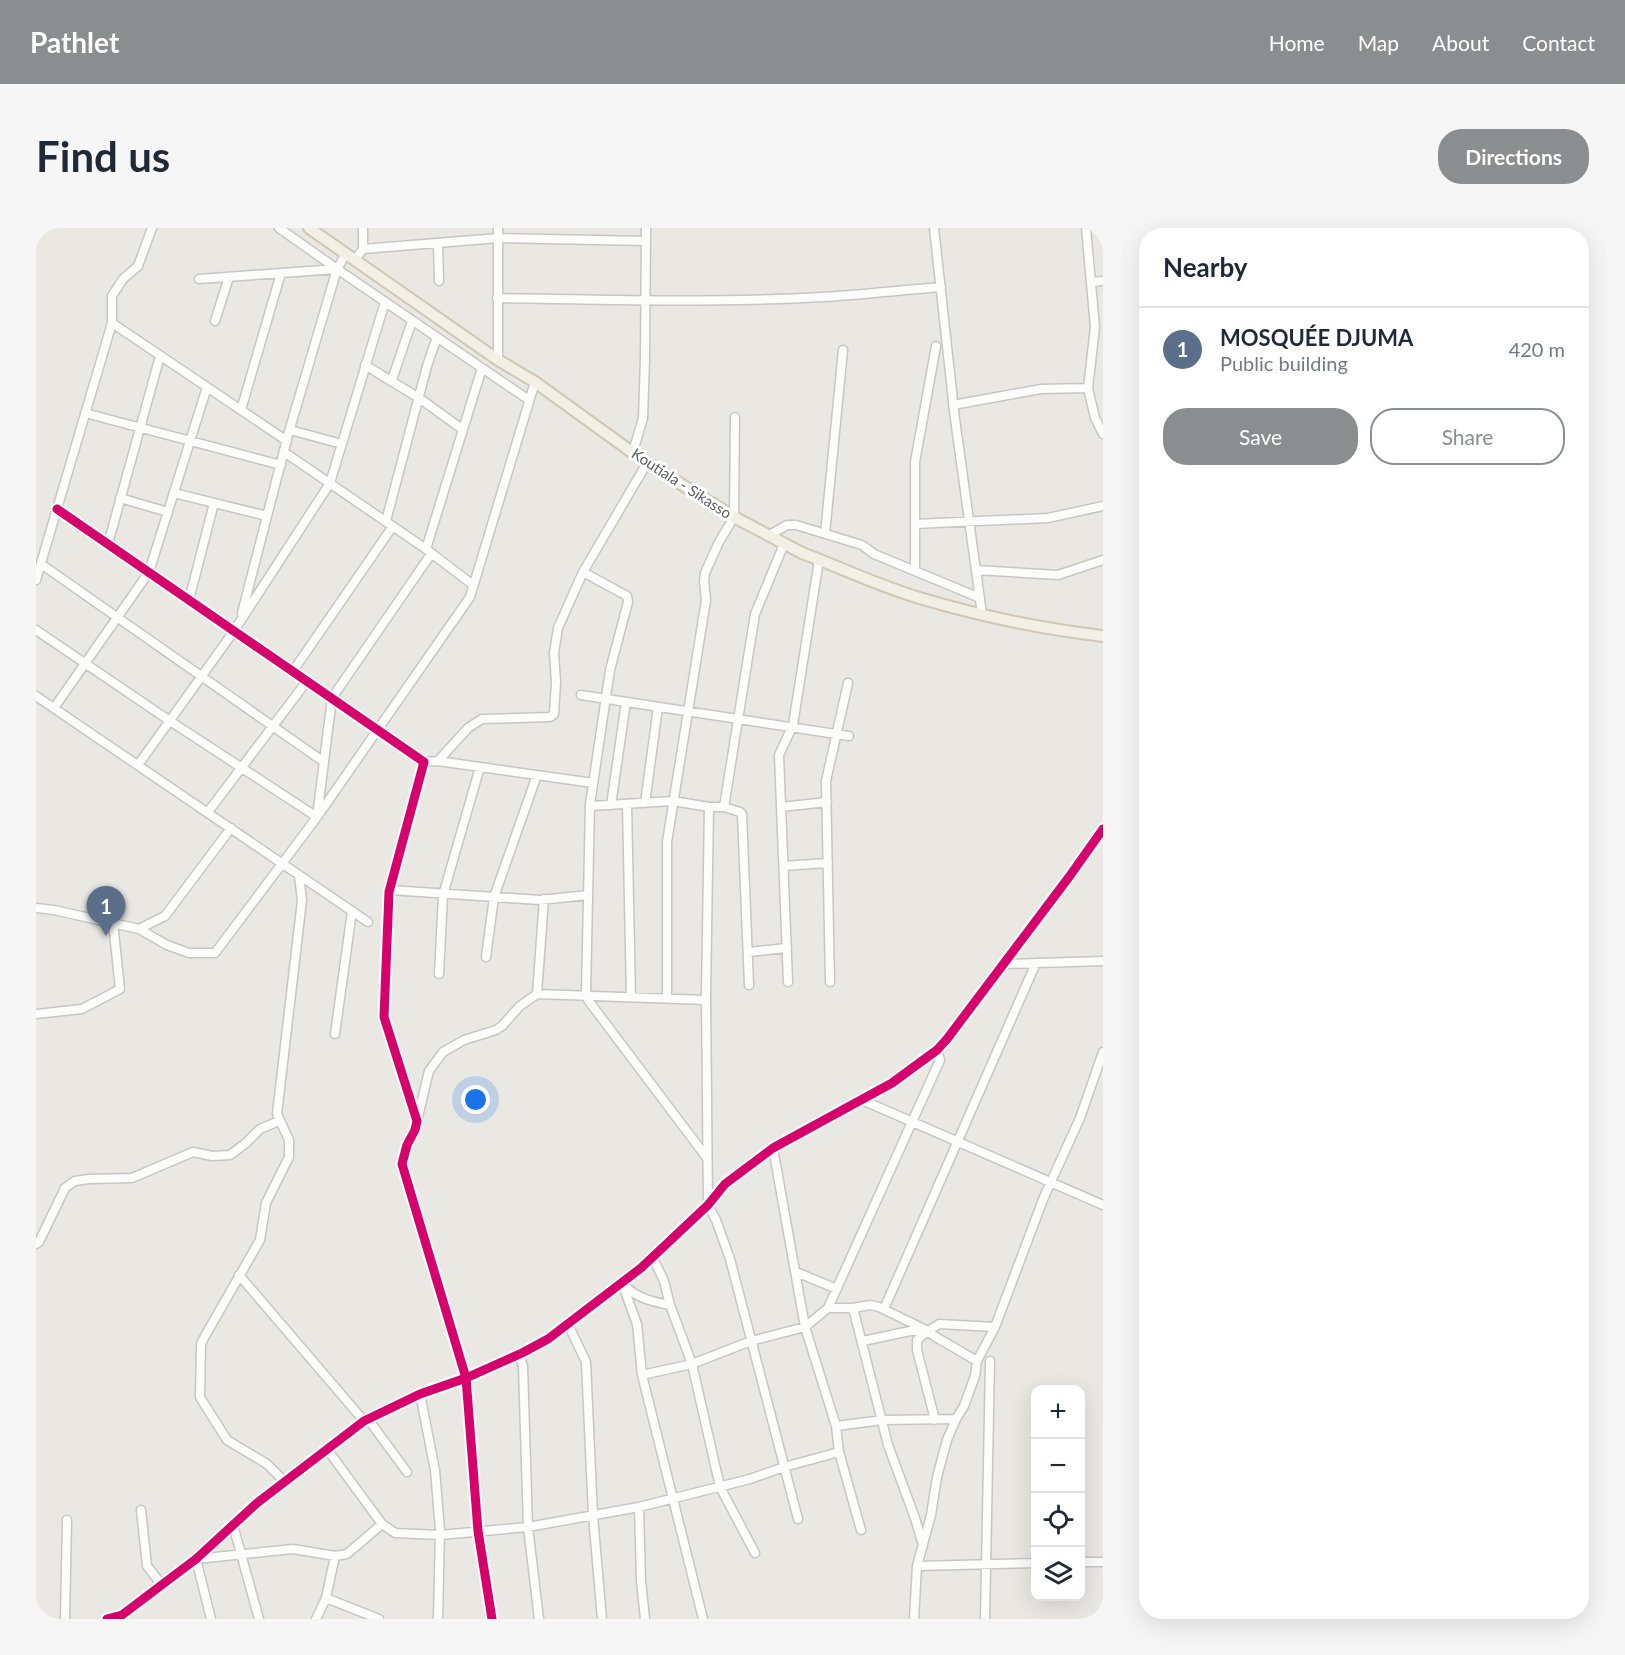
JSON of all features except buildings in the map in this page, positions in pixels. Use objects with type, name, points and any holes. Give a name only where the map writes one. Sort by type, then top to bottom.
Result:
[{"type":"main road","name":"Koutiala - Sikasso","points":[[309,228],[498,360],[535,382],[648,463],[768,536],[819,560],[921,598],[982,614],[1065,631],[1103,636]]},
{"type":"street","points":[[36,580],[112,323],[112,296],[123,279],[138,266],[152,228]]},
{"type":"street","points":[[279,228],[529,400]]},
{"type":"street","points":[[363,228],[363,249]]},
{"type":"street","points":[[633,452],[643,418],[646,228]]},
{"type":"street","points":[[934,228],[953,405],[982,614]]},
{"type":"street","points":[[1086,228],[1095,327],[1088,388],[1095,418],[1103,434]]},
{"type":"street","points":[[240,621],[290,430],[337,269],[363,249],[438,243],[498,233],[646,241]]},
{"type":"street","points":[[498,233],[498,360]]},
{"type":"street","points":[[438,243],[439,281]]},
{"type":"street","points":[[199,279],[337,269]]},
{"type":"street","points":[[241,410],[281,273]]},
{"type":"street","points":[[216,321],[230,277]]},
{"type":"street","points":[[1092,282],[1103,281]]},
{"type":"street","points":[[497,298],[645,301],[824,297],[941,287]]},
{"type":"street","points":[[138,765],[234,630],[330,483],[385,302]]},
{"type":"street","points":[[392,381],[412,321]]},
{"type":"street","points":[[112,323],[287,441]]},
{"type":"street","points":[[293,671],[390,524],[419,398],[436,337]]},
{"type":"street","points":[[915,571],[915,462],[936,346]]},
{"type":"street","points":[[825,534],[843,350]]},
{"type":"street","points":[[108,544],[160,356]]},
{"type":"street","points":[[365,365],[419,398],[462,429]]},
{"type":"street","points":[[317,817],[332,698],[429,551],[462,429],[482,368]]},
{"type":"street","points":[[36,908],[139,929],[167,945],[189,953],[215,953],[317,817],[376,729],[470,597],[535,382]]},
{"type":"street","points":[[54,708],[149,572],[207,387]]},
{"type":"street","points":[[953,405],[1041,389],[1088,388]]},
{"type":"street","points":[[86,413],[281,465]]},
{"type":"street","points":[[667,998],[667,842],[706,600],[705,573],[719,542],[734,517],[735,417]]},
{"type":"street","points":[[290,430],[342,444]]},
{"type":"street","points":[[284,452],[429,551],[473,585]]},
{"type":"street","points":[[438,761],[468,728],[482,719],[550,717],[554,714],[556,682],[554,653],[558,628],[583,572],[648,463]]},
{"type":"street","points":[[174,493],[267,516]]},
{"type":"street","points":[[120,498],[168,512]]},
{"type":"street","points":[[189,600],[214,503]]},
{"type":"street","points":[[915,524],[1048,518],[1103,506]]},
{"type":"street","points":[[57,509],[424,762],[438,761],[593,783]]},
{"type":"street","points":[[768,536],[788,525],[796,525],[862,545],[874,554],[980,598]]},
{"type":"street","points":[[724,807],[755,614],[784,544]]},
{"type":"street","points":[[788,982],[779,755],[792,727],[819,560]]},
{"type":"street","points":[[976,570],[1058,575],[1103,560]]},
{"type":"street","points":[[41,564],[272,728],[324,762]]},
{"type":"street","points":[[583,572],[627,596],[628,602],[610,670],[590,806],[587,996],[707,1158]]},
{"type":"street","points":[[36,630],[317,817]]},
{"type":"street","points":[[208,812],[307,681]]},
{"type":"street","points":[[830,982],[826,781],[848,683]]},
{"type":"street","points":[[581,695],[849,736]]},
{"type":"street","points":[[36,696],[368,922]]},
{"type":"street","points":[[611,805],[626,702]]},
{"type":"street","points":[[645,803],[658,707]]},
{"type":"street","points":[[417,1121],[384,1017],[390,890],[424,762]]},
{"type":"street","points":[[438,974],[443,893],[480,767]]},
{"type":"street","points":[[486,957],[494,897],[537,775]]},
{"type":"street","points":[[590,806],[673,801],[724,807],[742,814],[749,985]]},
{"type":"street","points":[[781,807],[827,802]]},
{"type":"street","points":[[627,804],[630,997]]},
{"type":"street","points":[[709,807],[706,1000],[708,1204],[730,1259],[798,1519]]},
{"type":"street","points":[[139,929],[165,916],[231,828]]},
{"type":"street","points":[[107,1619],[123,1617],[196,1559],[256,1503],[366,1420],[420,1394],[466,1378],[548,1339],[652,1258],[708,1204],[725,1184],[773,1148],[892,1083],[937,1050],[1004,964],[1103,829]]},
{"type":"street","points":[[783,866],[828,863]]},
{"type":"street","points":[[285,1482],[267,1464],[227,1440],[200,1397],[201,1344],[260,1240],[266,1203],[289,1157],[289,1140],[277,1114],[302,900],[299,876]]},
{"type":"street","points":[[390,890],[544,899],[588,895]]},
{"type":"street","points":[[537,994],[544,899]]},
{"type":"street","points":[[335,1034],[352,911]]},
{"type":"street","points":[[36,1014],[82,1009],[120,989],[113,923]]},
{"type":"street","points":[[748,952],[787,948]]},
{"type":"street","points":[[1004,964],[1103,961]]},
{"type":"street","points":[[884,1309],[1036,963]]},
{"type":"street","points":[[492,1619],[478,1532],[466,1378],[402,1164],[406,1145],[415,1130],[429,1071],[443,1052],[464,1040],[496,1030],[520,1006],[537,994],[706,1000]]},
{"type":"street","points":[[642,1376],[692,1364],[752,1341],[806,1327],[828,1308],[940,1060],[937,1050]]},
{"type":"street","points":[[914,1619],[917,1566],[931,1515],[937,1477],[948,1440],[964,1406],[975,1376],[977,1361],[995,1327],[1051,1183],[1080,1118],[1103,1052]]},
{"type":"street","points":[[862,1100],[1103,1206]]},
{"type":"street","points":[[36,1244],[65,1188],[75,1181],[132,1178],[193,1152],[212,1156],[230,1155],[260,1129],[279,1121]]},
{"type":"street","points":[[773,1148],[806,1327],[836,1426],[839,1452],[861,1530]]},
{"type":"street","points":[[652,1258],[664,1281],[670,1305],[692,1364],[720,1487],[755,1553]]},
{"type":"street","points":[[796,1272],[837,1289]]},
{"type":"street","points":[[239,1275],[366,1420],[407,1472]]},
{"type":"street","points":[[622,1283],[632,1293],[642,1298],[670,1305]]},
{"type":"street","points":[[622,1283],[637,1324],[642,1376],[703,1619]]},
{"type":"street","points":[[828,1308],[870,1305],[884,1309],[928,1331],[977,1361]]},
{"type":"street","points":[[853,1308],[888,1445],[923,1543]]},
{"type":"street","points":[[568,1324],[586,1362],[593,1516],[602,1619]]},
{"type":"street","points":[[935,1420],[917,1350],[917,1340],[939,1324],[995,1327]]},
{"type":"street","points":[[863,1341],[910,1331],[928,1331]]},
{"type":"street","points":[[519,1354],[523,1366],[528,1527],[539,1619]]},
{"type":"street","points":[[985,1619],[990,1361]]},
{"type":"street","points":[[420,1394],[435,1470],[440,1535],[438,1619]]},
{"type":"street","points":[[836,1426],[883,1420],[956,1419]]},
{"type":"street","points":[[327,1449],[382,1524],[395,1533],[440,1535],[528,1527],[639,1507],[750,1479],[839,1452]]},
{"type":"street","points":[[639,1507],[641,1581],[645,1619]]},
{"type":"street","points":[[141,1510],[147,1566],[162,1585]]},
{"type":"street","points":[[65,1619],[67,1520]]},
{"type":"street","points":[[196,1559],[293,1549],[335,1556],[347,1554],[382,1524]]},
{"type":"street","points":[[233,1525],[259,1619]]},
{"type":"street","points":[[316,1619],[327,1598],[335,1556]]},
{"type":"street","points":[[196,1559],[211,1619]]},
{"type":"street","points":[[1085,1562],[1103,1562]]},
{"type":"street","points":[[917,1566],[1031,1563]]},
{"type":"street","points":[[327,1598],[379,1619]]},
{"type":"cycle path","points":[[57,509],[424,762],[389,892],[384,1017],[417,1121],[402,1164],[466,1378],[478,1531],[492,1619]]},
{"type":"cycle path","points":[[107,1619],[122,1615],[196,1559],[257,1503],[364,1421],[420,1394],[466,1378],[548,1339],[641,1268],[708,1205],[725,1184],[773,1148],[892,1083],[937,1050],[1103,829]]},
{"type":"place","name":"MOSQUÉE DJUMA","points":[[106,936]]}]
